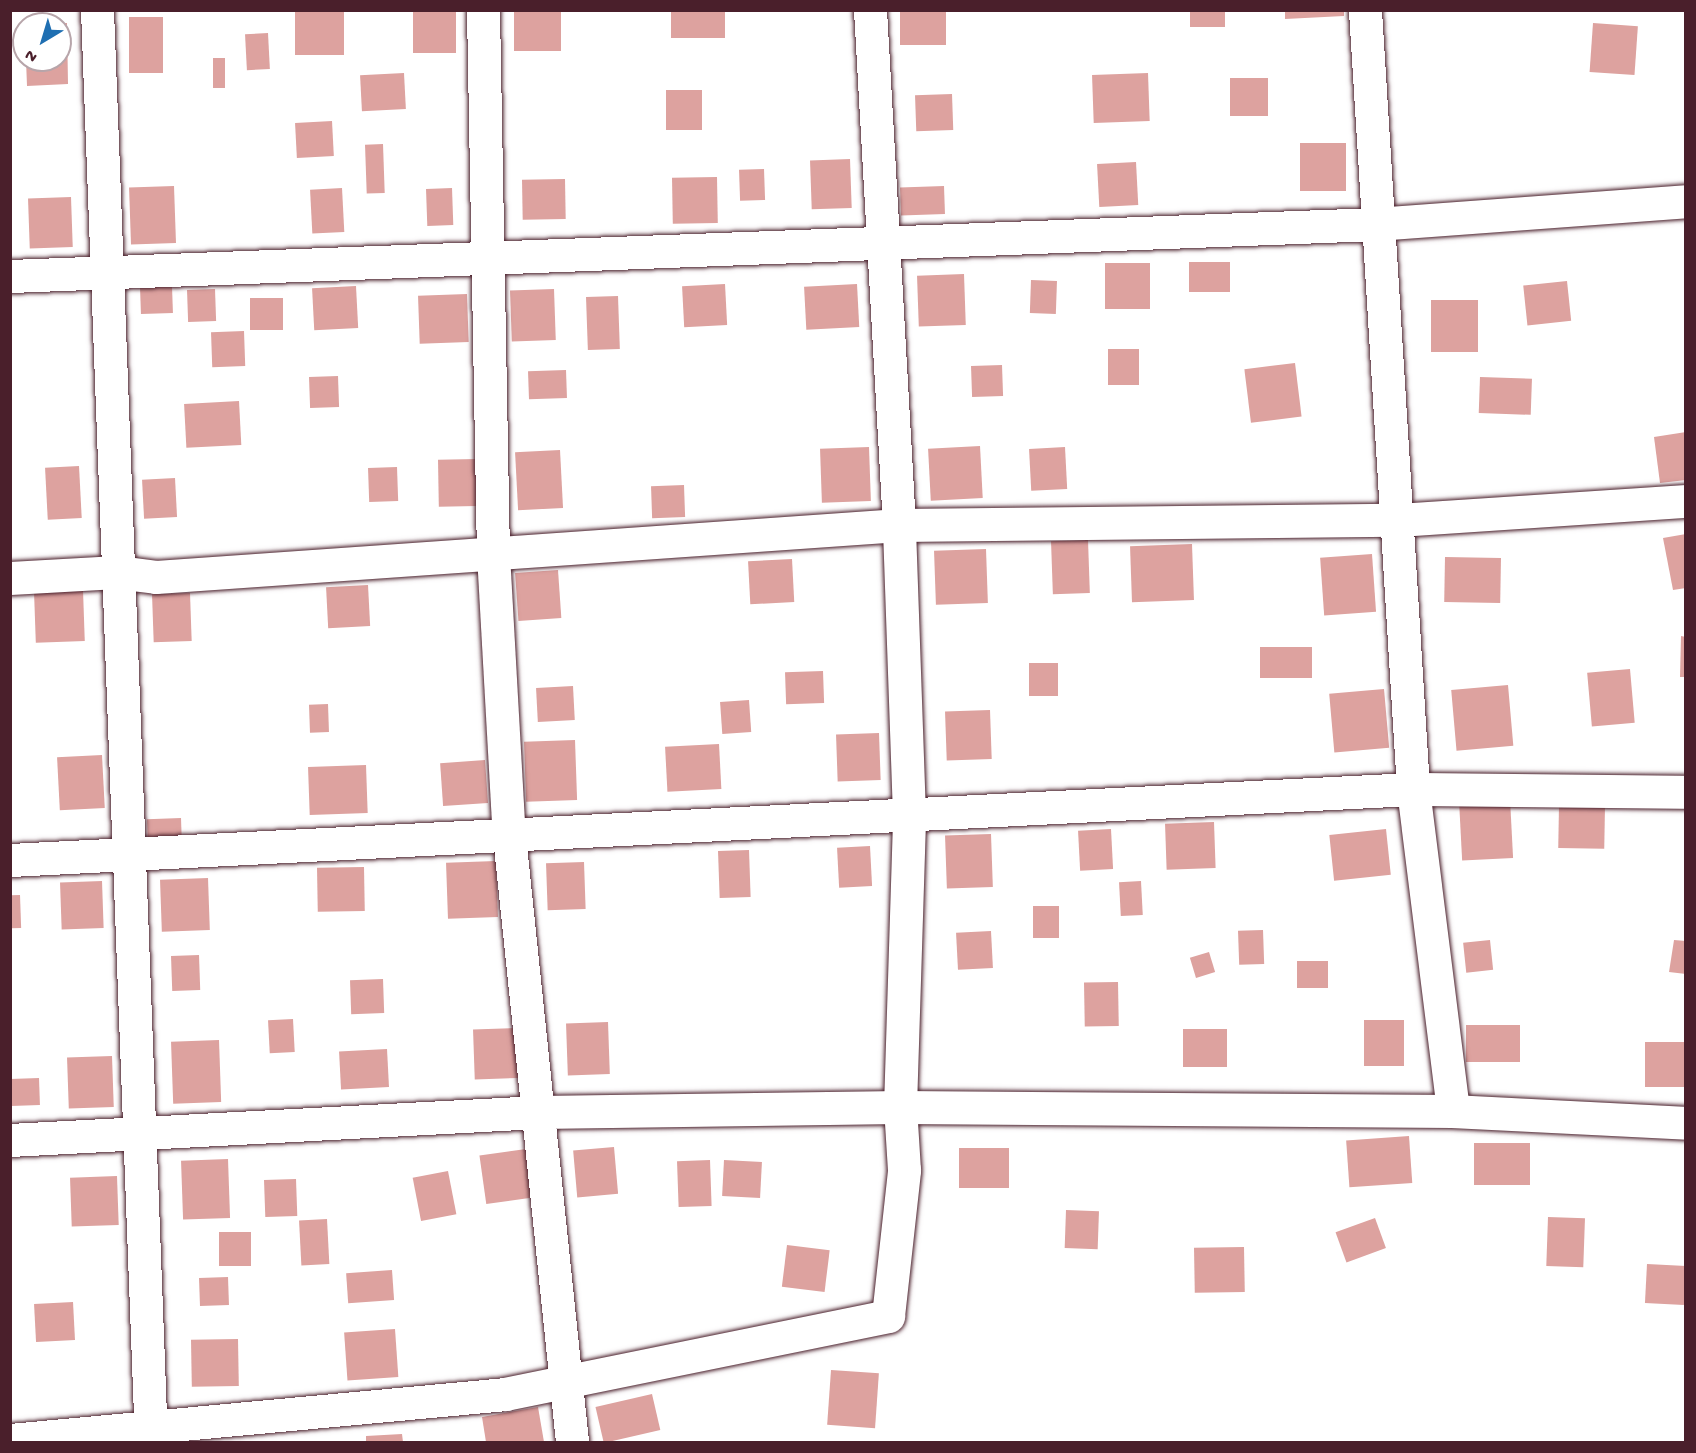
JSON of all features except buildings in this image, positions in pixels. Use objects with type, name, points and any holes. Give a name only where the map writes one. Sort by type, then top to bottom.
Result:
[{"type":"street","points":[[97,10],[136,1131],[150,1436]]},
{"type":"street","points":[[483,10],[485,261],[493,554],[509,836],[568,1378],[572,1443]]},
{"type":"street","points":[[10,1440],[150,1436],[505,1394],[568,1378],[888,1316],[904,1170],[900,1107],[909,815],[886,244],[870,10]]},
{"type":"street","points":[[1365,10],[1375,224],[1398,520],[1413,789],[1453,1111]]},
{"type":"street","points":[[10,276],[485,261],[1375,224],[1686,201]]},
{"type":"street","points":[[10,578],[117,572],[156,577],[899,525],[1398,520],[1686,501]]},
{"type":"street","points":[[10,861],[1413,789],[1686,792]]},
{"type":"street","points":[[10,1140],[136,1131],[539,1112],[900,1107],[1453,1111],[1686,1123]]}]
